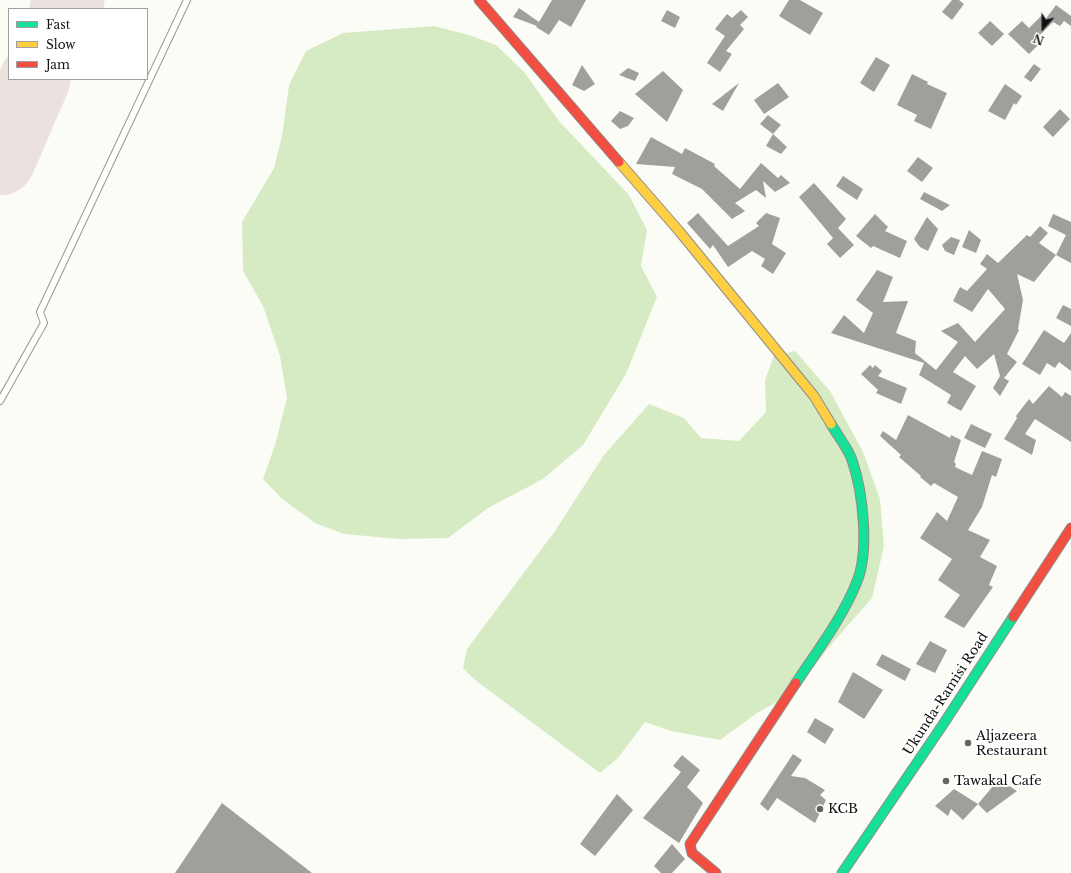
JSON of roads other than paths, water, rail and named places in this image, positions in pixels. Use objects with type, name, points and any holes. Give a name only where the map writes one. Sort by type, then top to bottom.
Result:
[{"type":"main road","points":[[479,0],[679,231],[814,396],[852,460],[859,488],[864,542],[862,564],[857,583],[841,615],[691,842],[690,851],[716,873]]},
{"type":"main road","name":"Ukunda-Ramisi Road","points":[[842,873],[942,726],[1071,528]]},
{"type":"lane","points":[[0,401],[44,323],[40,312],[187,0]]},
{"type":"place","name":"Aljazeera Restaurant","points":[[968,743]]},
{"type":"place","name":"Tawakal Cafe","points":[[946,781]]},
{"type":"place","name":"KCB","points":[[820,809]]}]
